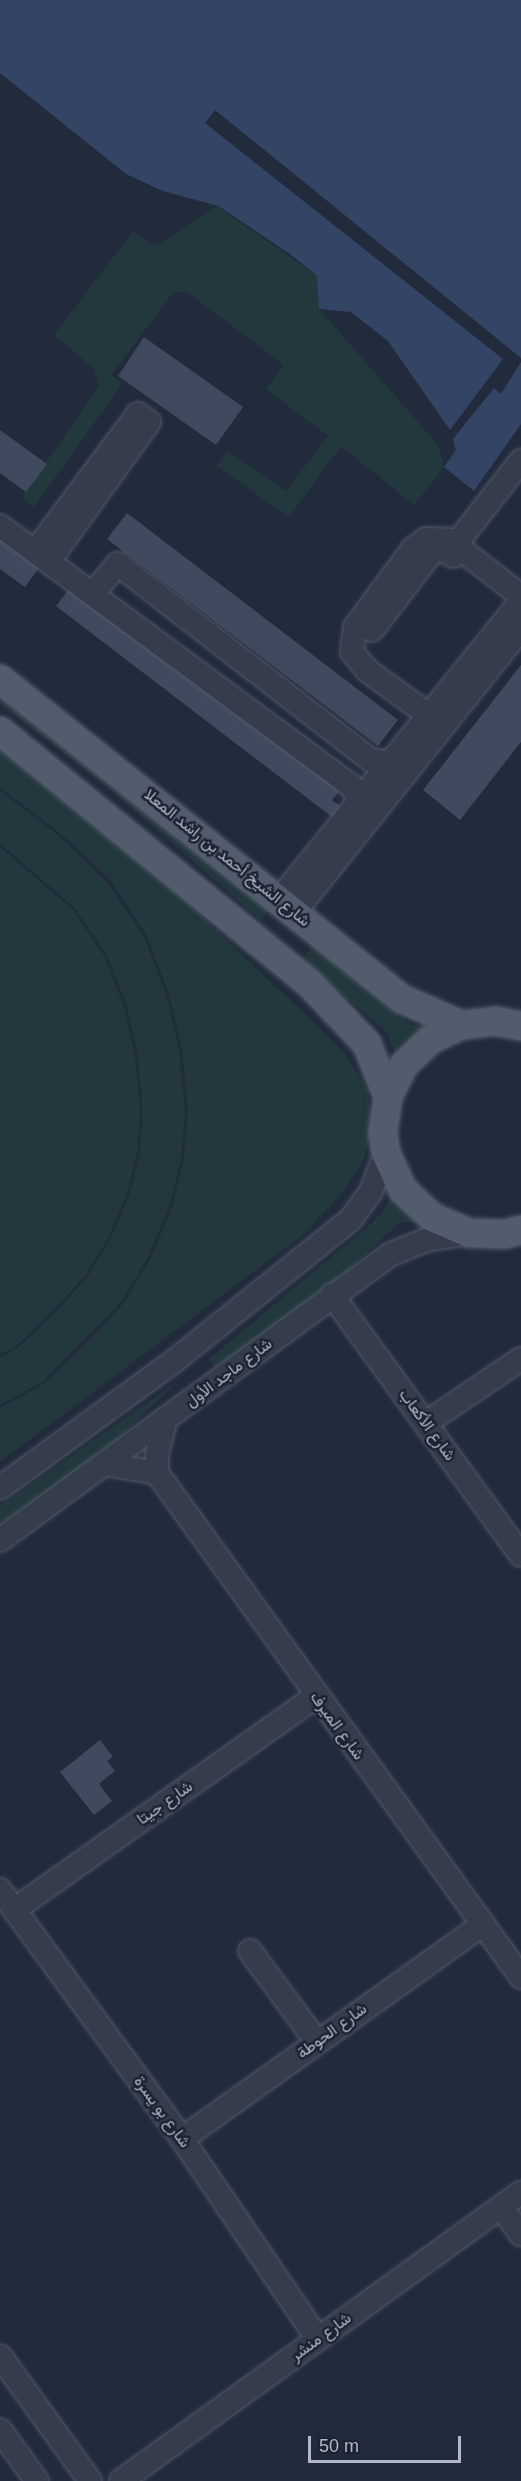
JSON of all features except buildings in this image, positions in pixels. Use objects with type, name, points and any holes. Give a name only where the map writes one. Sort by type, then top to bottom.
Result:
[{"type":"main road","name":"شارع الشيخ أحمد بن راشد المعلا","points":[[0,679],[402,999],[461,1025]]},
{"type":"main road","points":[[0,731],[308,982],[367,1044],[388,1096]]},
{"type":"main road","points":[[521,1026],[496,1021],[461,1025],[430,1040],[404,1065],[388,1096],[383,1134],[386,1153],[403,1190],[432,1217],[469,1233],[505,1234],[521,1230]]},
{"type":"street","points":[[138,414],[149,422],[46,552],[138,414]]},
{"type":"street","points":[[452,546],[521,448]]},
{"type":"street","points":[[452,546],[521,461]]},
{"type":"street","points":[[0,508],[46,552]]},
{"type":"street","points":[[0,526],[46,552],[352,786],[372,785],[441,712],[519,601],[452,546],[426,539],[413,549],[355,627],[351,639],[358,663],[441,712]]},
{"type":"street","points":[[96,589],[118,564],[372,785]]},
{"type":"street","points":[[287,906],[372,785],[521,629]]},
{"type":"street","points":[[0,1488],[174,1361],[351,1220],[371,1191],[386,1153]]},
{"type":"street","name":"شارع ماجد الأول","points":[[0,1540],[165,1422],[332,1295],[389,1255],[426,1240],[469,1233]]},
{"type":"street","name":"شارع الأكعاب","points":[[332,1295],[521,1555]]},
{"type":"street","points":[[426,1423],[521,1359]]},
{"type":"street","points":[[105,1464],[157,1473],[157,1455],[165,1422]]},
{"type":"street","name":"شارع الميرف","points":[[157,1473],[315,1697],[521,1977]]},
{"type":"street","name":"شارع جيتا","points":[[14,1910],[315,1697]]},
{"type":"street","name":"شارع بو يسرة","points":[[0,1890],[182,2139],[318,2339]]},
{"type":"street","name":"شارع الحوطة","points":[[182,2139],[483,1924]]},
{"type":"street","points":[[250,1951],[317,2042]]},
{"type":"street","name":"شارع منشر","points":[[121,2481],[521,2193]]},
{"type":"street","points":[[501,2207],[521,2235]]},
{"type":"street","points":[[0,2356],[90,2481]]},
{"type":"street","points":[[0,2430],[37,2481]]},
{"type":"green space","points":[[217,206],[317,276],[319,309],[439,446],[444,467],[414,505],[341,446],[289,517],[217,466],[227,451],[286,491],[328,436],[266,389],[284,365],[187,292],[173,293],[111,375],[122,384],[34,507],[22,497],[99,386],[93,368],[54,335],[133,231],[156,246]]},
{"type":"green space","points":[[0,683],[272,907],[261,920],[105,785],[0,704]]},
{"type":"green space","points":[[0,738],[65,786],[343,1051],[367,1089],[373,1128],[362,1163],[340,1195],[304,1234],[0,1462],[0,1408],[44,1384],[87,1343],[123,1304],[151,1258],[172,1208],[184,1159],[188,1111],[182,1049],[169,993],[146,934],[108,877],[61,834],[0,787]]},
{"type":"green space","points":[[0,791],[59,836],[105,880],[143,935],[166,994],[179,1050],[185,1111],[181,1159],[169,1207],[148,1257],[120,1303],[42,1382],[0,1405],[0,1358],[18,1348],[56,1312],[87,1278],[111,1238],[130,1194],[140,1152],[143,1111],[138,1056],[127,1006],[107,955],[74,907],[0,843]]},
{"type":"green space","points":[[0,847],[72,909],[104,956],[124,1007],[135,1057],[140,1112],[137,1152],[127,1193],[109,1236],[85,1276],[16,1346],[0,1354]]},
{"type":"green space","points":[[312,944],[409,1024],[431,1030],[398,1061],[387,1032],[302,961]]},
{"type":"green space","points":[[393,1190],[418,1222],[400,1222],[303,1313],[218,1373],[209,1359],[371,1224],[384,1210]]},
{"type":"green space","points":[[178,1381],[110,1447],[0,1525],[0,1506]]},
{"type":"water","points":[[0,0],[521,0],[521,358],[215,110],[205,123],[503,359],[450,430],[388,341],[351,312],[319,309],[317,276],[290,254],[218,206],[163,191],[126,174],[0,73]]},
{"type":"water","points":[[521,362],[521,424],[474,491],[444,467],[456,450],[453,439],[494,388],[501,394]]}]
